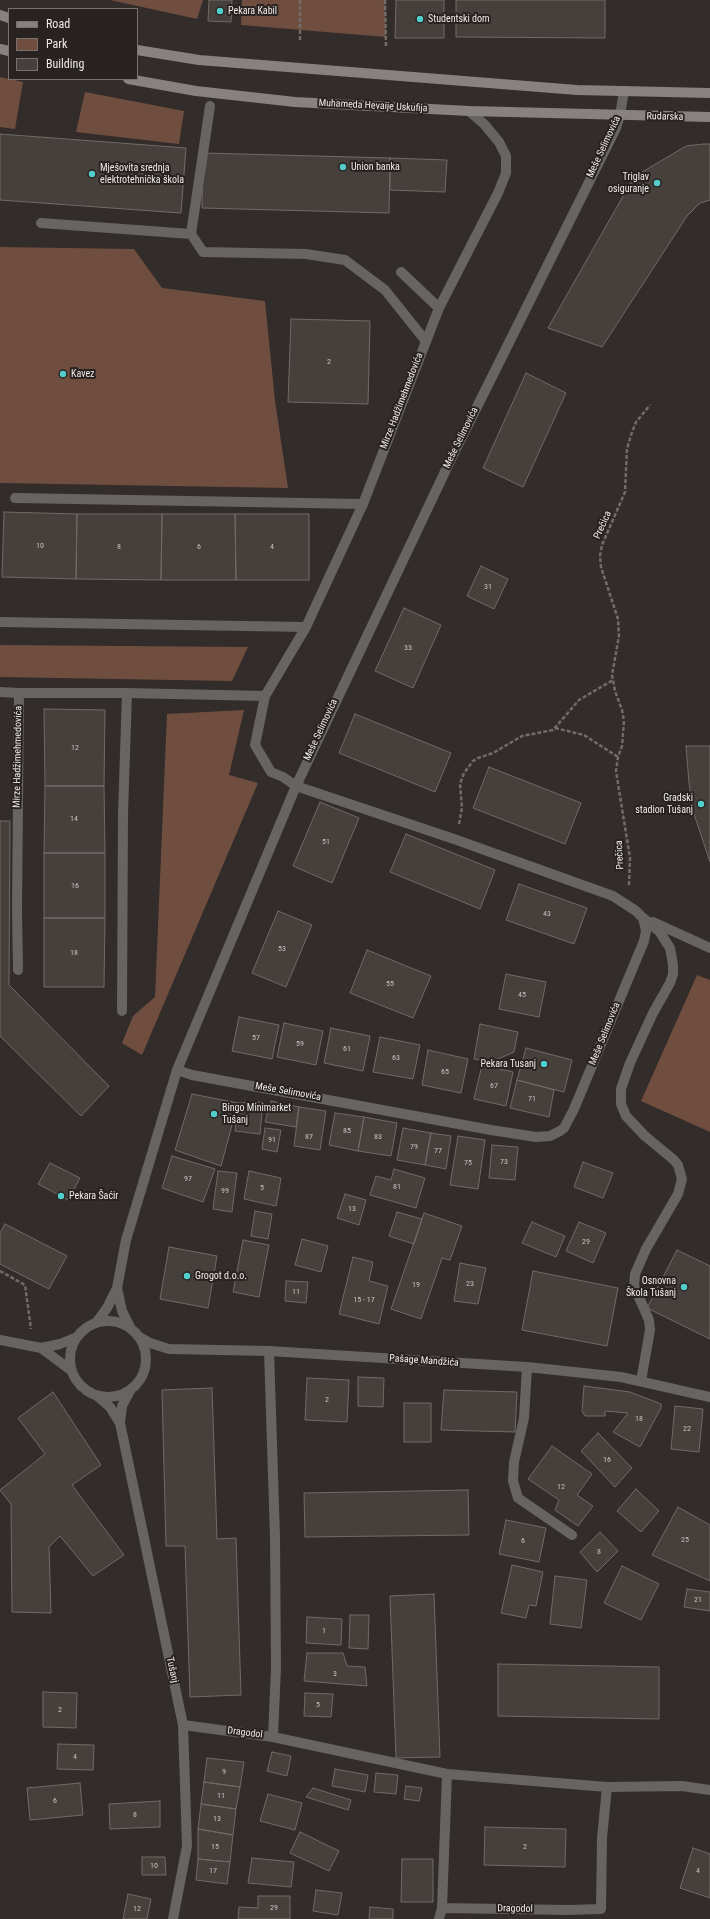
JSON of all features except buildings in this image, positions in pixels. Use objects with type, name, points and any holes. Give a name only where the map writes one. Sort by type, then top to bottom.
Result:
[{"type":"main road","points":[[138,50],[199,60],[577,90],[710,93]]},
{"type":"main road","name":"Muhameda Hevaije Uskufija","points":[[134,80],[196,91],[295,102],[469,111],[620,115]]},
{"type":"main road","name":"Rudarska","points":[[620,115],[710,117]]},
{"type":"street","name":"Meše Selimovića","points":[[117,1288],[126,1240],[177,1070],[296,786],[451,459],[616,128],[624,91]]},
{"type":"street","points":[[210,106],[191,234],[203,252],[306,254],[345,260],[385,290],[425,340]]},
{"type":"street","name":"Mirze Hadžimehmedovića","points":[[296,786],[283,777],[271,772],[255,745],[265,696],[306,627],[363,504],[425,340],[439,308],[498,193],[506,174],[506,156],[499,142],[484,124],[469,111]]},
{"type":"street","points":[[41,223],[191,234]]},
{"type":"street","points":[[401,272],[439,308]]},
{"type":"street","points":[[15,498],[363,504]]},
{"type":"street","points":[[0,622],[306,627]]},
{"type":"street","points":[[0,692],[19,693]]},
{"type":"street","name":"Mirze Hadžimehmedovića","points":[[18,970],[19,693],[127,693],[265,696]]},
{"type":"street","points":[[122,1011],[127,693]]},
{"type":"street","points":[[296,786],[454,839],[613,896],[644,918],[659,931],[670,948],[673,965],[670,983],[653,1013],[630,1063],[621,1089],[621,1104],[626,1116],[645,1136],[674,1160],[678,1165],[682,1179],[678,1194],[646,1249],[635,1274],[634,1286],[649,1320],[650,1330],[641,1381]]},
{"type":"street","name":"Meše Selimovića","points":[[177,1070],[192,1075],[491,1130],[536,1136],[550,1136],[564,1128],[574,1109],[644,941],[646,931],[644,918]]},
{"type":"street","points":[[644,918],[710,948]]},
{"type":"street","points":[[96,1322],[107,1308],[117,1288]]},
{"type":"street","points":[[117,1288],[122,1311],[130,1327],[144,1346],[146,1358],[144,1370],[139,1381],[131,1389],[122,1406],[120,1423]]},
{"type":"street","points":[[120,1423],[110,1407],[96,1395],[86,1390],[77,1381],[72,1371],[70,1359],[71,1347],[85,1328],[96,1322],[107,1320],[119,1322],[130,1327]]},
{"type":"street","name":"Pašage Mandžića","points":[[138,1336],[150,1343],[169,1349],[269,1351],[527,1367],[620,1377],[710,1397]]},
{"type":"street","points":[[0,1340],[41,1348],[60,1344],[77,1337]]},
{"type":"street","points":[[41,1348],[72,1371]]},
{"type":"street","points":[[269,1351],[275,1553],[276,1667],[273,1737]]},
{"type":"street","points":[[527,1367],[524,1418],[514,1462],[513,1481],[518,1498],[572,1535]]},
{"type":"street","points":[[96,1395],[108,1396],[120,1394],[131,1389]]},
{"type":"street","name":"Tušanj","points":[[120,1423],[183,1725],[187,1846],[174,1919]]},
{"type":"street","name":"Dragodol","points":[[183,1725],[273,1737],[447,1774],[607,1787],[682,1786],[710,1790]]},
{"type":"street","points":[[439,1919],[442,1908],[447,1774]]},
{"type":"street","name":"Dragodol","points":[[442,1908],[569,1910],[601,1909],[602,1838],[607,1787]]},
{"type":"path","points":[[300,0],[300,40]]},
{"type":"path","points":[[385,0],[386,47]]},
{"type":"path","name":"Prečica","points":[[628,906],[630,858],[616,771],[618,757],[622,746],[624,721],[613,680],[613,664],[619,636],[618,619],[601,568],[600,556],[602,545],[625,492],[628,449],[631,435],[636,422],[650,405]]},
{"type":"path","points":[[554,728],[579,700],[613,680]]},
{"type":"path","points":[[454,839],[462,815],[460,784],[464,773],[473,761],[493,753],[522,736],[554,728],[584,735],[618,757]]},
{"type":"path","points":[[0,1271],[25,1285],[32,1334]]},
{"type":"green space","points":[[110,0],[203,0],[197,19]]},
{"type":"green space","points":[[242,0],[385,0],[386,37],[241,25]]},
{"type":"green space","points":[[0,77],[8,80],[23,82],[15,129],[0,127]]},
{"type":"green space","points":[[85,92],[184,111],[179,144],[76,132]]},
{"type":"green space","points":[[0,247],[134,249],[162,288],[265,301],[275,401],[288,488],[0,483]]},
{"type":"green space","points":[[0,645],[248,647],[232,681],[0,677]]},
{"type":"green space","points":[[244,710],[229,775],[258,783],[142,1055],[122,1043],[133,1016],[155,997],[167,714]]},
{"type":"green space","points":[[697,975],[710,980],[710,1132],[641,1101]]},
{"type":"place","name":"Pekara Kabil","points":[[220,11]]},
{"type":"place","name":"Studentski dom","points":[[420,19]]},
{"type":"place","name":"Union banka","points":[[343,167]]},
{"type":"place","name":"Mješovita srednja elektrotehnička škola","points":[[92,174]]},
{"type":"place","name":"Triglav osiguranje","points":[[657,183]]},
{"type":"place","name":"Kavez","points":[[63,374]]},
{"type":"place","name":"Gradski stadion Tušanj","points":[[701,804]]},
{"type":"place","name":"Pekara Tusanj","points":[[544,1064]]},
{"type":"place","name":"Bingo Minimarket Tušanj","points":[[214,1114]]},
{"type":"place","name":"Pekara Šaćir","points":[[61,1196]]},
{"type":"place","name":"Grogot d.o.o.","points":[[187,1276]]},
{"type":"place","name":"Osnovna Škola Tušanj","points":[[684,1287]]}]
